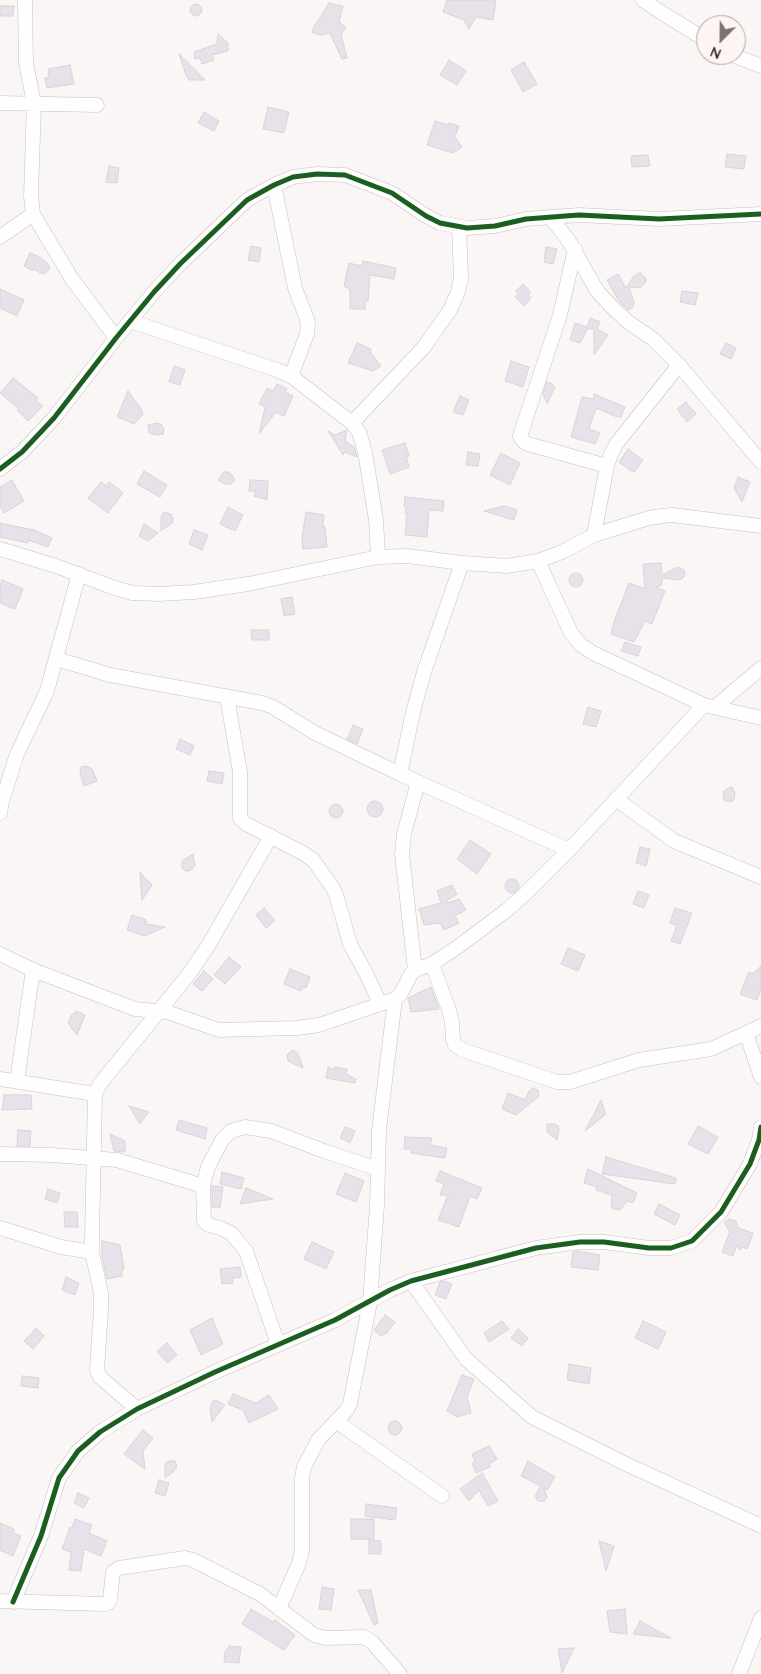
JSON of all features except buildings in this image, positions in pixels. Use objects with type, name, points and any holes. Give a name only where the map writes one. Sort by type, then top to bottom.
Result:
[{"type":"street","points":[[25,0],[26,63],[34,103],[31,196],[33,214],[72,278],[116,338]]},
{"type":"street","points":[[643,0],[696,34]]},
{"type":"street","points":[[746,60],[761,66]]},
{"type":"street","points":[[0,103],[97,105]]},
{"type":"street","points":[[0,468],[22,452],[54,418],[116,338],[180,264],[247,200],[274,185],[294,177],[317,174],[345,175],[392,193],[440,223],[467,228],[579,215],[659,219],[761,214]]},
{"type":"street","points":[[274,185],[296,288],[308,322],[307,334],[291,376]]},
{"type":"street","points":[[0,237],[33,214]]},
{"type":"street","points":[[551,218],[574,250],[597,291],[628,322],[653,339],[679,366],[761,462]]},
{"type":"street","points":[[352,423],[424,347],[450,310],[462,278],[459,227]]},
{"type":"street","points":[[574,250],[560,315],[520,436],[528,444],[607,466]]},
{"type":"street","points":[[130,321],[291,376],[352,423],[359,432],[365,452],[375,510],[378,556]]},
{"type":"street","points":[[594,534],[607,466],[617,443],[679,366]]},
{"type":"street","points":[[0,549],[33,558],[132,593],[158,594],[194,592],[248,584],[378,556],[408,556],[462,563],[507,566],[538,561],[562,552],[594,534],[649,518],[667,515],[761,526]]},
{"type":"street","points":[[538,561],[570,633],[581,645],[593,653],[710,706],[761,718]]},
{"type":"street","points":[[400,774],[413,712],[424,672],[446,615],[462,563]]},
{"type":"street","points":[[0,813],[11,770],[47,691],[79,574]]},
{"type":"street","points":[[57,659],[110,675],[262,703],[273,707],[315,733],[400,774],[569,850]]},
{"type":"street","points":[[0,954],[33,970],[135,1010],[158,1011],[218,1030],[296,1028],[319,1025],[395,999],[400,995],[410,974],[415,970],[432,964],[507,910],[569,850],[616,799],[710,706],[761,668]]},
{"type":"street","points":[[227,697],[240,772],[240,818],[246,824],[304,853],[313,860],[338,898],[350,944],[380,1004]]},
{"type":"street","points":[[415,970],[402,854],[404,834],[418,782]]},
{"type":"street","points":[[616,799],[674,841],[761,876]]},
{"type":"street","points":[[137,1409],[100,1377],[97,1370],[101,1293],[92,1252],[95,1094],[100,1084],[189,974],[208,946],[271,836]]},
{"type":"street","points":[[432,964],[449,1010],[455,1044],[463,1050],[557,1082],[570,1082],[639,1060],[711,1049],[761,1026]]},
{"type":"street","points":[[17,1081],[33,970]]},
{"type":"street","points":[[279,1609],[299,1563],[302,1551],[302,1478],[304,1467],[318,1440],[346,1411],[350,1404],[370,1302],[379,1130],[395,999]]},
{"type":"street","points":[[746,1033],[761,1077]]},
{"type":"street","points":[[0,1078],[95,1094]]},
{"type":"street","points":[[278,1344],[246,1251],[231,1232],[209,1225],[204,1221],[203,1186],[208,1167],[222,1140],[231,1131],[245,1127],[271,1131],[378,1169]]},
{"type":"street","points":[[400,1674],[372,1642],[364,1637],[324,1638],[314,1635],[260,1594],[193,1560],[185,1558],[119,1568],[114,1572],[110,1599],[105,1604],[7,1601],[41,1536],[59,1478],[78,1451],[92,1439],[137,1409],[214,1372],[335,1320],[390,1290],[411,1281],[536,1248],[580,1242],[604,1242],[650,1248],[671,1248],[692,1241],[721,1212],[750,1164],[760,1136]]},
{"type":"street","points":[[0,1154],[53,1155],[95,1160],[117,1160],[203,1186]]},
{"type":"street","points":[[0,1228],[61,1247],[92,1252]]},
{"type":"street","points":[[411,1281],[466,1359],[532,1417],[626,1464],[761,1526]]},
{"type":"street","points":[[336,1421],[442,1496]]},
{"type":"street","points":[[738,1674],[761,1618]]},
{"type":"cycle path","points":[[0,469],[22,452],[54,418],[116,338],[180,264],[247,200],[293,177],[317,174],[345,175],[392,193],[440,223],[467,228],[495,226],[526,219],[579,215],[659,219],[761,214]]},
{"type":"cycle path","points":[[13,1602],[41,1536],[59,1478],[78,1451],[100,1432],[137,1409],[215,1372],[335,1320],[390,1290],[411,1281],[536,1248],[580,1242],[604,1242],[649,1248],[671,1248],[692,1241],[721,1212],[750,1164],[759,1140],[761,1127]]}]
